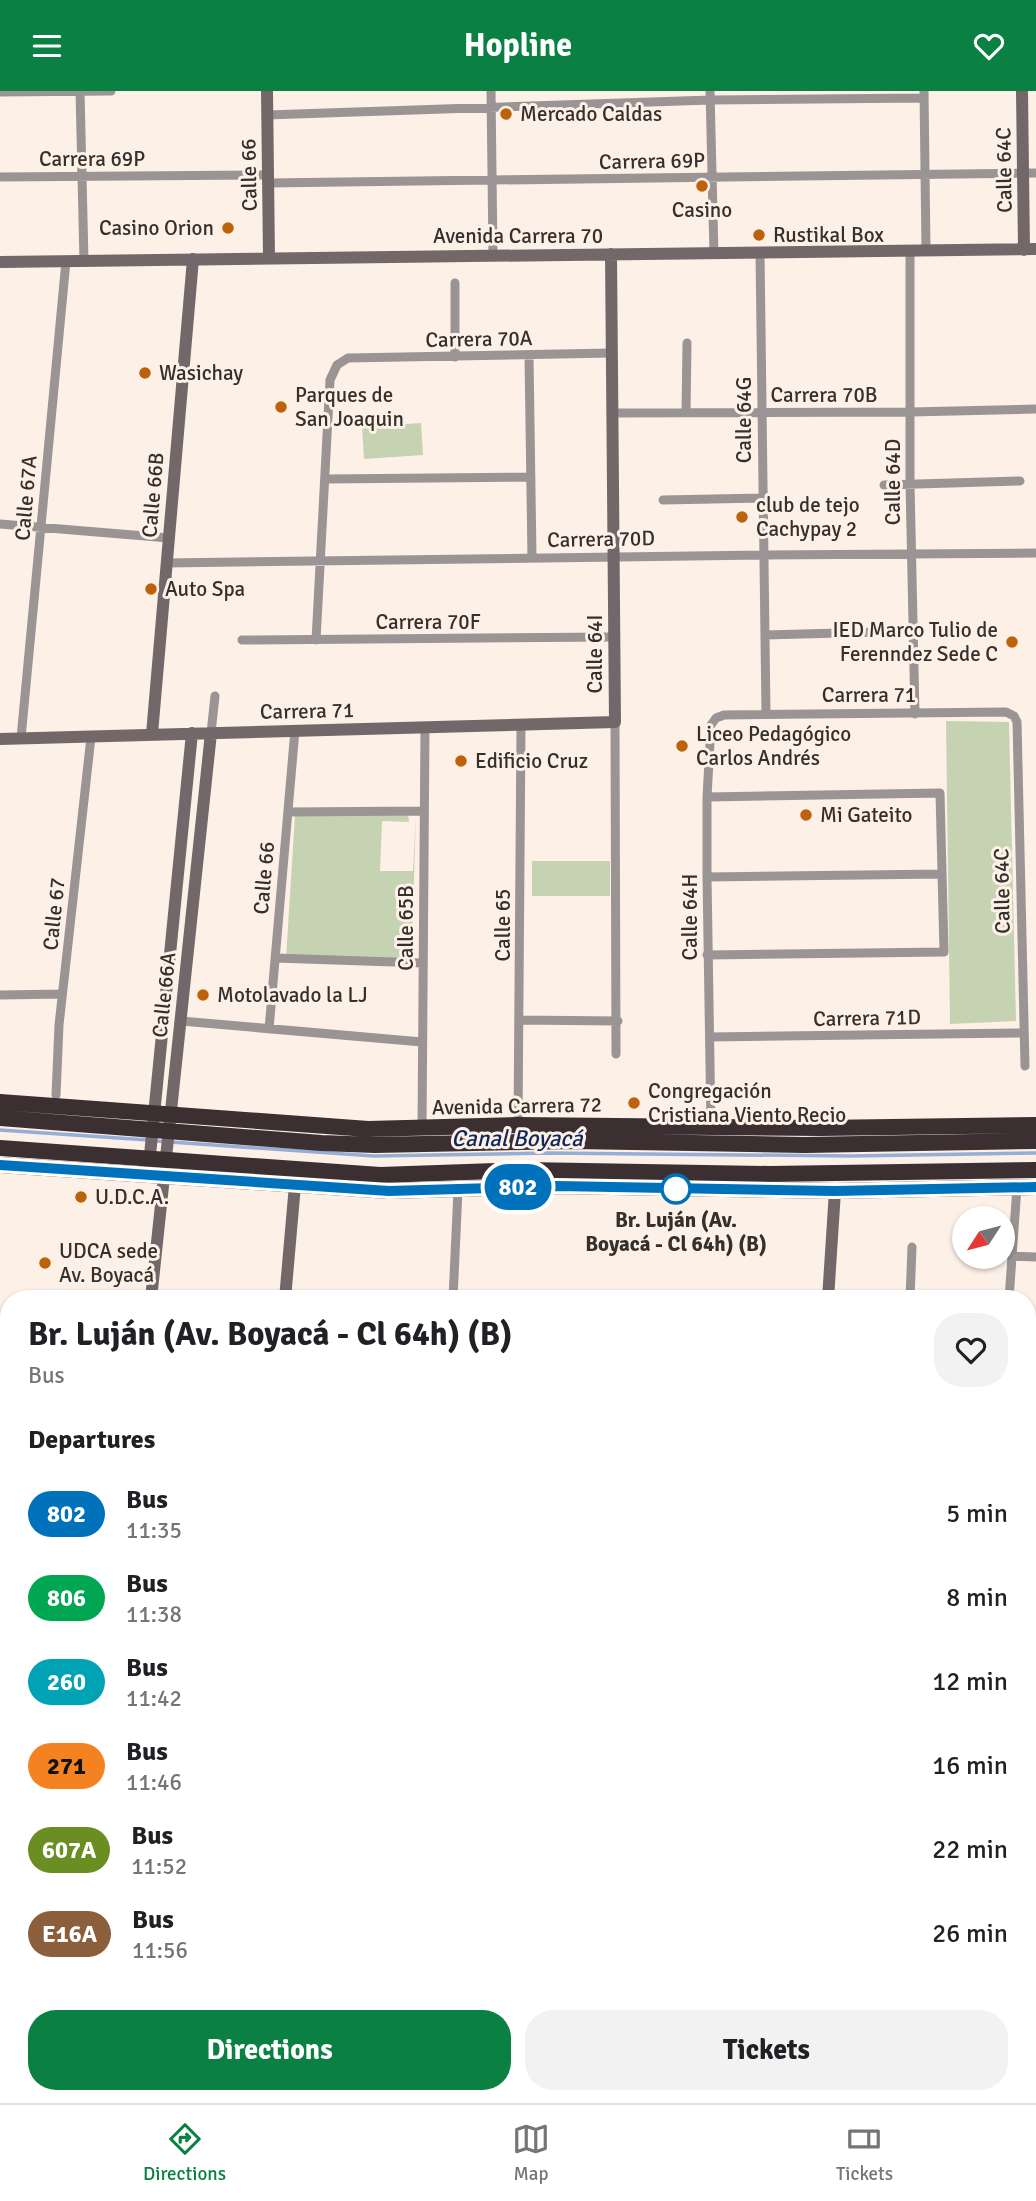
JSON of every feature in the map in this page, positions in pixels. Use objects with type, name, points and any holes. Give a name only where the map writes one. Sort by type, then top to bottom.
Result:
[{"type":"highway","name":"Avenida Carrera 72","points":[[0,1102],[161,1127],[422,1128],[601,1125],[820,1128],[1036,1125]]},
{"type":"highway","name":"Avenida Carrera 72","points":[[0,1118],[161,1127],[321,1143],[375,1145],[519,1142],[729,1145],[1036,1142]]},
{"type":"highway","points":[[601,1125],[628,1142]]},
{"type":"highway","points":[[898,1144],[923,1126]]},
{"type":"highway","points":[[0,1147],[158,1161],[380,1175],[587,1170],[770,1174],[1036,1170]]},
{"type":"highway","points":[[0,1165],[158,1161],[295,1185],[389,1191],[557,1186],[835,1191],[1036,1187]]},
{"type":"highway","points":[[557,1186],[587,1170]]},
{"type":"highway","points":[[651,1171],[677,1189]]},
{"type":"street","points":[[80,91],[84,261]]},
{"type":"street","points":[[0,92],[111,91]]},
{"type":"street","name":"Calle 66","points":[[267,91],[269,258]]},
{"type":"street","points":[[491,91],[493,255]]},
{"type":"street","name":"Calle 64C","points":[[1022,91],[1030,173],[1030,249]]},
{"type":"street","points":[[267,115],[491,108],[710,96],[924,95],[926,250]]},
{"type":"street","points":[[710,96],[714,254]]},
{"type":"street","name":"Carrera 69P","points":[[0,177],[492,182],[1030,173]]},
{"type":"street","name":"Avenida Carrera 70","points":[[0,262],[1030,249]]},
{"type":"street","name":"Calle 64D","points":[[910,250],[910,484],[915,714]]},
{"type":"street","name":"Calle 64G","points":[[760,253],[766,714]]},
{"type":"street","name":"Calle 64I","points":[[611,254],[617,1054]]},
{"type":"street","name":"Calle 66B","points":[[152,734],[193,259]]},
{"type":"street","name":"Calle 67A","points":[[21,738],[66,261]]},
{"type":"street","points":[[455,357],[456,283]]},
{"type":"street","points":[[686,413],[687,343]]},
{"type":"street","name":"Carrera 70A","points":[[326,479],[330,380],[337,365],[348,358],[611,353]]},
{"type":"street","points":[[529,356],[532,558]]},
{"type":"street","name":"Carrera 70B","points":[[612,413],[1036,409]]},
{"type":"street","points":[[316,640],[326,479],[531,477]]},
{"type":"street","points":[[884,485],[1020,481]]},
{"type":"street","points":[[663,499],[762,498]]},
{"type":"street","points":[[0,524],[169,538]]},
{"type":"street","name":"Carrera 70D","points":[[166,563],[1036,553]]},
{"type":"street","points":[[765,635],[914,631]]},
{"type":"street","name":"Carrera 70F","points":[[242,641],[614,637]]},
{"type":"street","name":"Calle 66A","points":[[161,1127],[181,1021],[215,696]]},
{"type":"street","name":"Carrera 71","points":[[724,715],[1006,712],[1014,716]]},
{"type":"street","name":"Calle 64H","points":[[711,1127],[707,797],[711,725],[716,718],[724,715]]},
{"type":"street","name":"Calle 64C","points":[[1014,716],[1017,722],[1025,1066]]},
{"type":"street","name":"Carrera 71","points":[[0,739],[615,722]]},
{"type":"street","name":"Calle 65","points":[[518,1125],[521,725]]},
{"type":"street","name":"Calle 65B","points":[[422,1128],[425,727]]},
{"type":"street","name":"Calle 66","points":[[269,1029],[295,730]]},
{"type":"street","name":"Calle 66A","points":[[152,1290],[158,1161],[192,733]]},
{"type":"street","name":"Calle 67","points":[[57,1095],[59,1025],[91,737]]},
{"type":"street","points":[[707,797],[940,793],[944,952],[707,955]]},
{"type":"street","points":[[289,813],[424,811]]},
{"type":"street","points":[[707,877],[942,874]]},
{"type":"street","points":[[275,958],[423,964]]},
{"type":"street","points":[[0,995],[62,994]]},
{"type":"street","points":[[519,1020],[618,1021]]},
{"type":"street","points":[[181,1021],[422,1042]]},
{"type":"street","name":"Carrera 71D","points":[[710,1037],[1024,1033]]},
{"type":"street","points":[[286,1290],[295,1185]]},
{"type":"street","points":[[1015,1215],[1017,1187]]},
{"type":"street","points":[[453,1290],[458,1190]]},
{"type":"street","points":[[829,1290],[835,1191]]},
{"type":"street","points":[[910,1290],[912,1247]]},
{"type":"street","points":[[1015,1256],[1036,1257]]},
{"type":"street","points":[[1010,1290],[1011,1269]]},
{"type":"green space","points":[[421,423],[423,455],[364,459],[362,427]]},
{"type":"green space","points":[[946,721],[1009,722],[1016,1021],[950,1024]]},
{"type":"green space","points":[[408,813],[409,822],[382,821],[380,871],[413,871],[416,816],[411,967],[286,959],[295,815]]},
{"type":"green space","points":[[532,861],[610,861],[610,896],[532,896]]},
{"type":"waterway","name":"Canal Boyacá","points":[[0,1130],[148,1140]]},
{"type":"waterway","name":"Canal Boyacá","points":[[156,1141],[374,1156],[548,1153],[851,1156],[1036,1153]]},
{"type":"bus line","name":"802","points":[[0,1165],[389,1191],[557,1186],[835,1191],[1036,1187]]},
{"type":"place","name":"Mercado Caldas","points":[[506,114]]},
{"type":"place","name":"Casino","points":[[702,186]]},
{"type":"place","name":"Casino Orion","points":[[228,228]]},
{"type":"place","name":"Rustikal Box","points":[[759,235]]},
{"type":"place","name":"Wasichay","points":[[145,373]]},
{"type":"place","name":"Parques de San Joaquin","points":[[281,407]]},
{"type":"place","name":"club de tejo Cachypay 2","points":[[742,517]]},
{"type":"place","name":"Auto Spa","points":[[151,589]]},
{"type":"place","name":"IED Marco Tulio de Ferenndez Sede C","points":[[1012,642]]},
{"type":"place","name":"Liceo Pedagógico Carlos Andrés","points":[[682,746]]},
{"type":"place","name":"Edificio Cruz","points":[[461,761]]},
{"type":"place","name":"Mi Gateito","points":[[806,815]]},
{"type":"place","name":"Motolavado la LJ","points":[[203,995]]},
{"type":"place","name":"Congregación Cristiana Viento Recio","points":[[634,1103]]},
{"type":"place","name":"Br. Luján (Av. Boyacá - Cl 64h) (B)","points":[[676,1189]]},
{"type":"place","name":"U.D.C.A.","points":[[81,1197]]},
{"type":"place","name":"UDCA sede Av. Boyacá","points":[[45,1263]]}]
